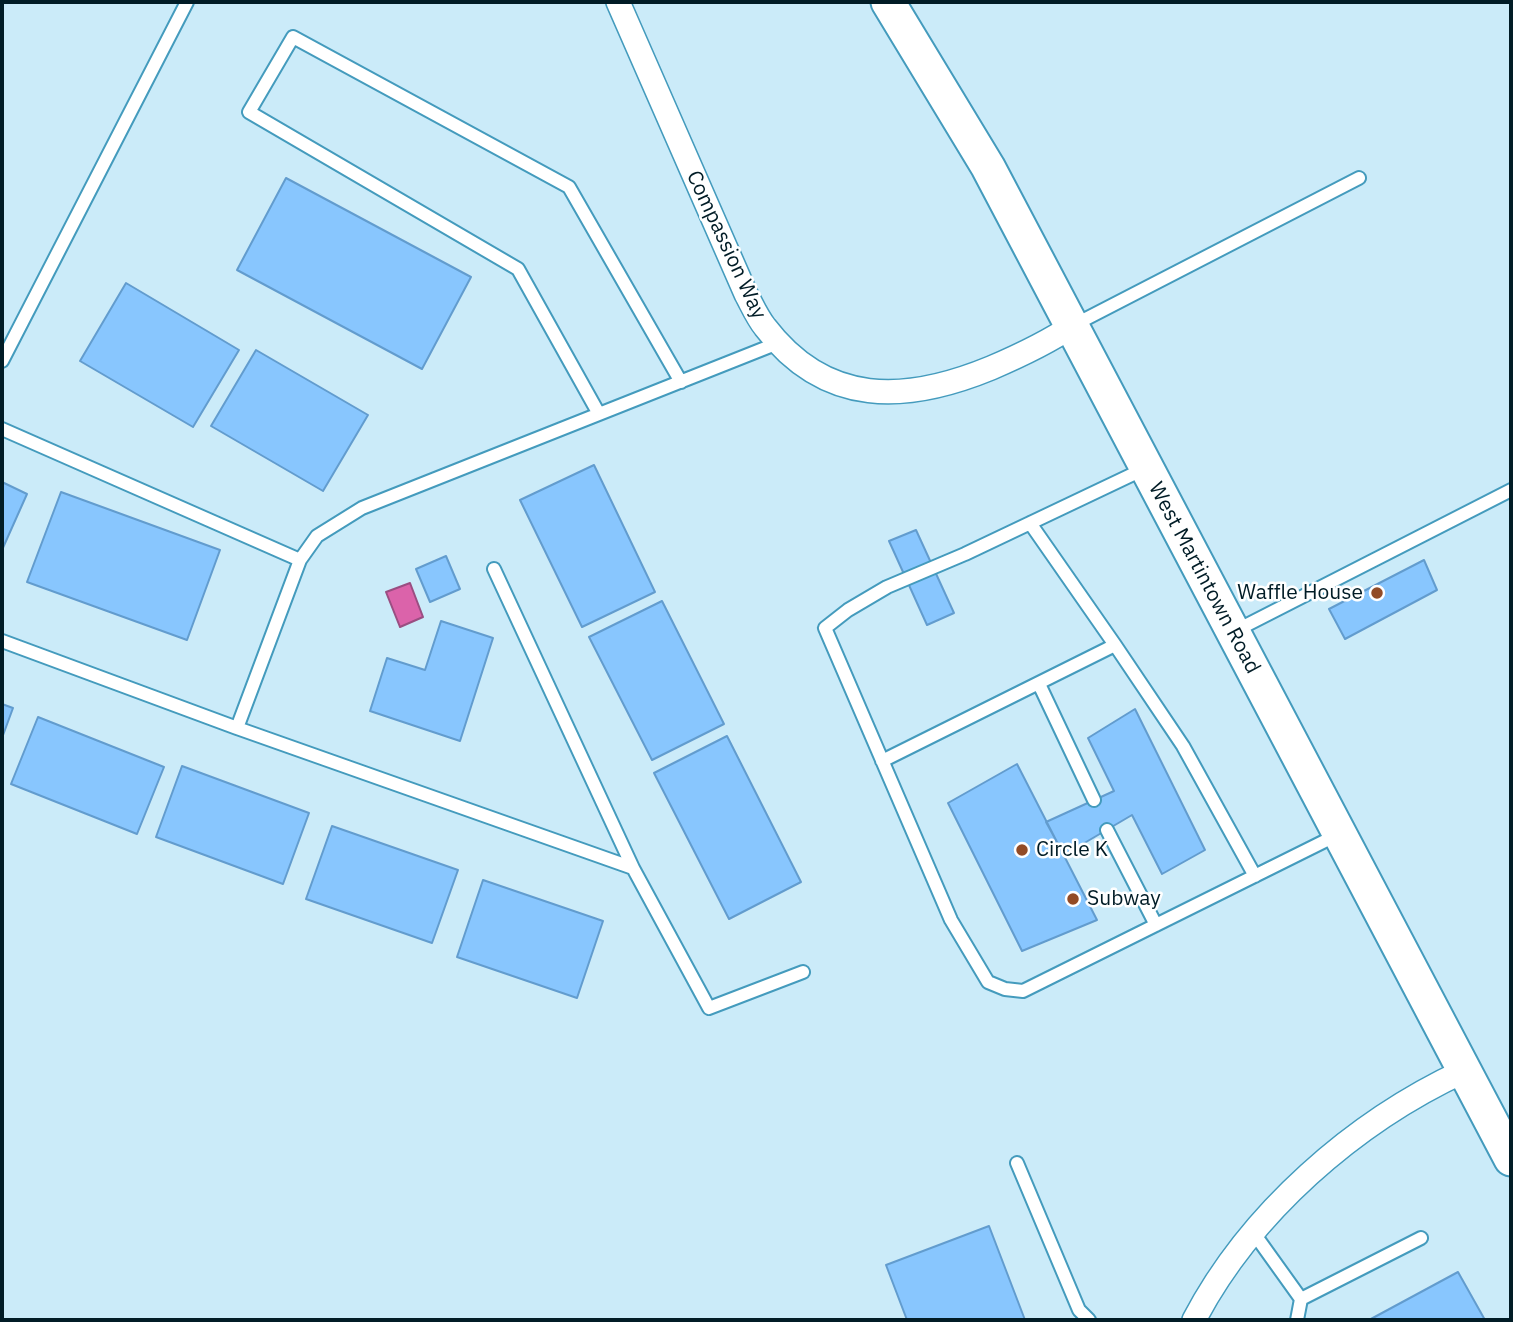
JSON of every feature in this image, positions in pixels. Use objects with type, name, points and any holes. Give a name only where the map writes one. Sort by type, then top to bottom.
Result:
[{"type":"main road","name":"West Martintown Road","points":[[888,2],[988,167],[1511,1159]]},
{"type":"street","name":"Compassion Way","points":[[618,2],[746,295],[763,325],[778,343],[817,374],[862,391],[925,390],[958,382],[1023,354],[1072,326]]},
{"type":"street","points":[[1194,1320],[1221,1275],[1253,1232],[1283,1199],[1344,1146],[1442,1081],[1464,1071]]},
{"type":"lane","points":[[2,361],[187,2]]},
{"type":"lane","points":[[599,414],[518,269],[249,112],[293,37],[569,187],[681,382]]},
{"type":"lane","points":[[1072,326],[1359,178]]},
{"type":"lane","points":[[237,728],[300,560],[317,536],[362,508],[778,343]]},
{"type":"lane","points":[[2,429],[300,560]]},
{"type":"lane","points":[[1147,468],[887,587],[848,610],[825,628],[951,920],[988,982],[1005,989],[1023,991],[1339,834]]},
{"type":"lane","points":[[1233,633],[1511,490]]},
{"type":"lane","points":[[1030,523],[1182,746],[1255,876]]},
{"type":"lane","points":[[494,569],[633,868],[709,1008],[803,972]]},
{"type":"lane","points":[[2,641],[237,728],[633,868]]},
{"type":"lane","points":[[882,761],[1115,645]]},
{"type":"lane","points":[[1039,684],[1094,800]]},
{"type":"lane","points":[[1107,830],[1156,925]]},
{"type":"lane","points":[[1017,1163],[1079,1310],[1089,1320]]},
{"type":"lane","points":[[1253,1232],[1301,1298],[1297,1320]]},
{"type":"lane","points":[[1301,1298],[1421,1238]]},
{"type":"shaded area","points":[[410,583],[423,617],[400,627],[386,592]]},
{"type":"building","points":[[286,178],[471,277],[422,369],[237,270]]},
{"type":"building","points":[[126,283],[239,350],[193,427],[80,361]]},
{"type":"building","points":[[256,350],[368,415],[323,491],[211,426]]},
{"type":"building","points":[[594,465],[655,592],[582,627],[520,500]]},
{"type":"building","points":[[2,482],[27,494],[2,550]]},
{"type":"building","points":[[61,492],[220,550],[187,640],[27,582]]},
{"type":"building","points":[[916,530],[954,613],[927,625],[889,541]]},
{"type":"building","points":[[446,556],[460,589],[430,602],[416,569]]},
{"type":"building","points":[[1424,560],[1437,590],[1345,639],[1329,609]]},
{"type":"building","points":[[662,601],[724,724],[652,760],[589,637]]},
{"type":"building","points":[[441,621],[493,638],[460,741],[370,711],[387,658],[425,670]]},
{"type":"building","points":[[2,704],[13,708],[2,738]]},
{"type":"building","points":[[1135,709],[1205,850],[1162,874],[1132,815],[1064,855],[1046,822],[1114,791],[1088,738]]},
{"type":"building","points":[[38,717],[164,767],[137,834],[11,784]]},
{"type":"building","points":[[727,736],[801,882],[729,919],[654,773]]},
{"type":"building","points":[[1017,764],[1097,920],[1022,951],[948,803]]},
{"type":"building","points":[[182,766],[309,813],[283,884],[156,837]]},
{"type":"building","points":[[332,826],[458,870],[432,943],[306,899]]},
{"type":"building","points":[[483,880],[603,921],[577,998],[457,957]]},
{"type":"building","points":[[989,1226],[1025,1320],[907,1320],[886,1265]]},
{"type":"building","points":[[1458,1272],[1485,1320],[1369,1320]]},
{"type":"place","name":"Waffle House","points":[[1377,593]]},
{"type":"place","name":"Circle K","points":[[1022,850]]},
{"type":"place","name":"Subway","points":[[1073,899]]}]
